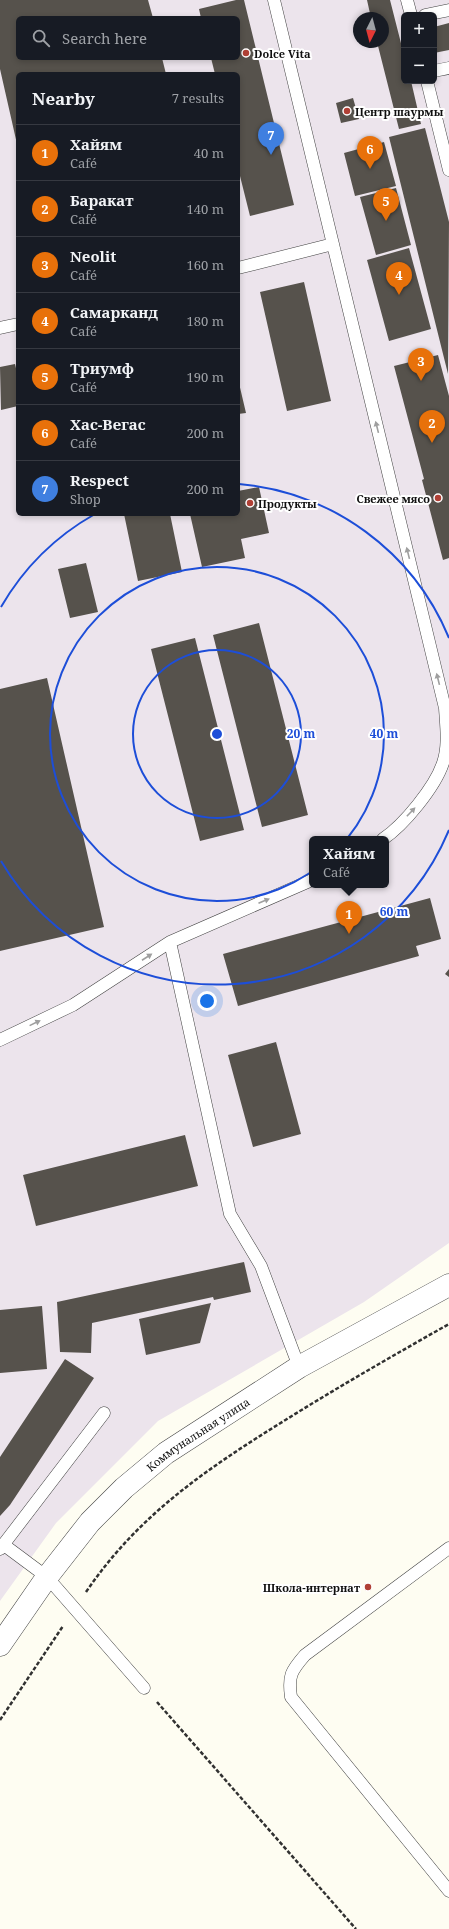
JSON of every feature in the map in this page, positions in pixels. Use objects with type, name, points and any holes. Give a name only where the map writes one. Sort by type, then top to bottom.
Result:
[{"type":"street","name":"Коммунальная улица","points":[[0,1645],[47,1577],[90,1522],[124,1488],[166,1453],[299,1367],[449,1285]]},
{"type":"lane","points":[[274,0],[445,708],[447,734],[446,766],[422,801],[386,836]]},
{"type":"lane","points":[[407,0],[410,12]]},
{"type":"lane","points":[[437,13],[449,10]]},
{"type":"lane","points":[[437,70],[449,68]]},
{"type":"lane","points":[[428,84],[449,170]]},
{"type":"lane","points":[[240,267],[333,244]]},
{"type":"lane","points":[[0,328],[16,324]]},
{"type":"lane","points":[[0,1040],[73,1005],[170,942],[309,881]]},
{"type":"lane","points":[[170,942],[230,1214],[261,1266],[299,1367]]},
{"type":"lane","points":[[104,1413],[2,1547],[47,1577],[144,1688]]},
{"type":"lane","points":[[449,1548],[305,1655],[293,1669],[289,1682],[291,1697],[449,1891]]},
{"type":"path","points":[[0,1720],[97,1576],[137,1529],[177,1493],[224,1458],[338,1387],[449,1324]]},
{"type":"path","points":[[144,1688],[356,1929]]},
{"type":"shaded area","points":[[0,0],[449,0],[449,1243],[364,1302],[158,1421],[56,1523],[0,1601]]},
{"type":"building","points":[[0,0],[148,0],[152,16],[16,16],[16,60],[162,60],[166,72],[16,72],[16,140],[0,69]]},
{"type":"building","points":[[236,0],[244,0],[294,205],[250,216],[240,176],[240,72],[214,72],[212,60],[240,60],[240,16],[201,16],[199,9]]},
{"type":"building","points":[[367,0],[390,0],[401,43],[401,84],[412,84],[421,124],[399,129],[379,48],[389,48],[389,12],[370,12]]},
{"type":"building","points":[[449,23],[449,50],[437,52],[437,26]]},
{"type":"building","name":"Центр шаурмы","points":[[353,98],[359,119],[341,123],[336,103]]},
{"type":"building","points":[[425,128],[449,222],[448,374],[389,137]]},
{"type":"building","points":[[384,142],[396,186],[355,196],[344,153]]},
{"type":"building","points":[[396,188],[411,245],[376,255],[360,197]]},
{"type":"building","points":[[409,248],[431,329],[389,341],[367,260]]},
{"type":"building","points":[[304,282],[331,401],[287,411],[260,292]]},
{"type":"building","points":[[438,355],[449,396],[449,558],[443,560],[422,480],[424,479],[394,366]]},
{"type":"building","points":[[15,364],[16,368],[16,406],[1,410],[0,367]]},
{"type":"building","points":[[240,388],[246,413],[240,414]]},
{"type":"building","points":[[259,487],[269,533],[241,539],[245,558],[202,567],[190,516],[240,516],[240,491]]},
{"type":"building","points":[[124,516],[170,516],[182,572],[138,581]]},
{"type":"building","points":[[86,563],[98,612],[70,618],[58,569]]},
{"type":"building","points":[[259,623],[308,815],[262,827],[213,635]]},
{"type":"building","points":[[195,638],[244,830],[200,841],[151,649]]},
{"type":"building","points":[[47,678],[104,927],[0,951],[0,689]]},
{"type":"building","points":[[430,898],[441,939],[416,946],[419,956],[238,1006],[223,954]]},
{"type":"building","points":[[449,969],[449,977],[445,974]]},
{"type":"building","points":[[276,1042],[301,1134],[253,1147],[228,1055]]},
{"type":"building","points":[[185,1135],[198,1186],[36,1226],[23,1175]]},
{"type":"building","points":[[244,1262],[251,1292],[214,1300],[213,1297],[92,1323],[91,1353],[60,1352],[57,1302]]},
{"type":"building","points":[[211,1303],[200,1343],[146,1355],[139,1319]]},
{"type":"building","points":[[42,1306],[47,1369],[0,1373],[0,1310]]},
{"type":"building","points":[[65,1359],[94,1378],[10,1505],[0,1516],[0,1457]]},
{"type":"place","name":"Dolce Vita","points":[[246,53]]},
{"type":"place","name":"Центр шаурмы","points":[[347,111]]},
{"type":"place","name":"Respect","points":[[271,155]]},
{"type":"place","name":"Хас-Вегас","points":[[370,169]]},
{"type":"place","name":"Триумф","points":[[386,221]]},
{"type":"place","name":"Самарканд","points":[[399,295]]},
{"type":"place","name":"Neolit","points":[[421,381]]},
{"type":"place","name":"Баракат","points":[[432,443]]},
{"type":"place","name":"Свежее мясо","points":[[438,498]]},
{"type":"place","name":"Продукты","points":[[250,503]]},
{"type":"place","name":"Хайям","points":[[349,934]]},
{"type":"place","name":"Школа-интернат","points":[[368,1587]]}]
